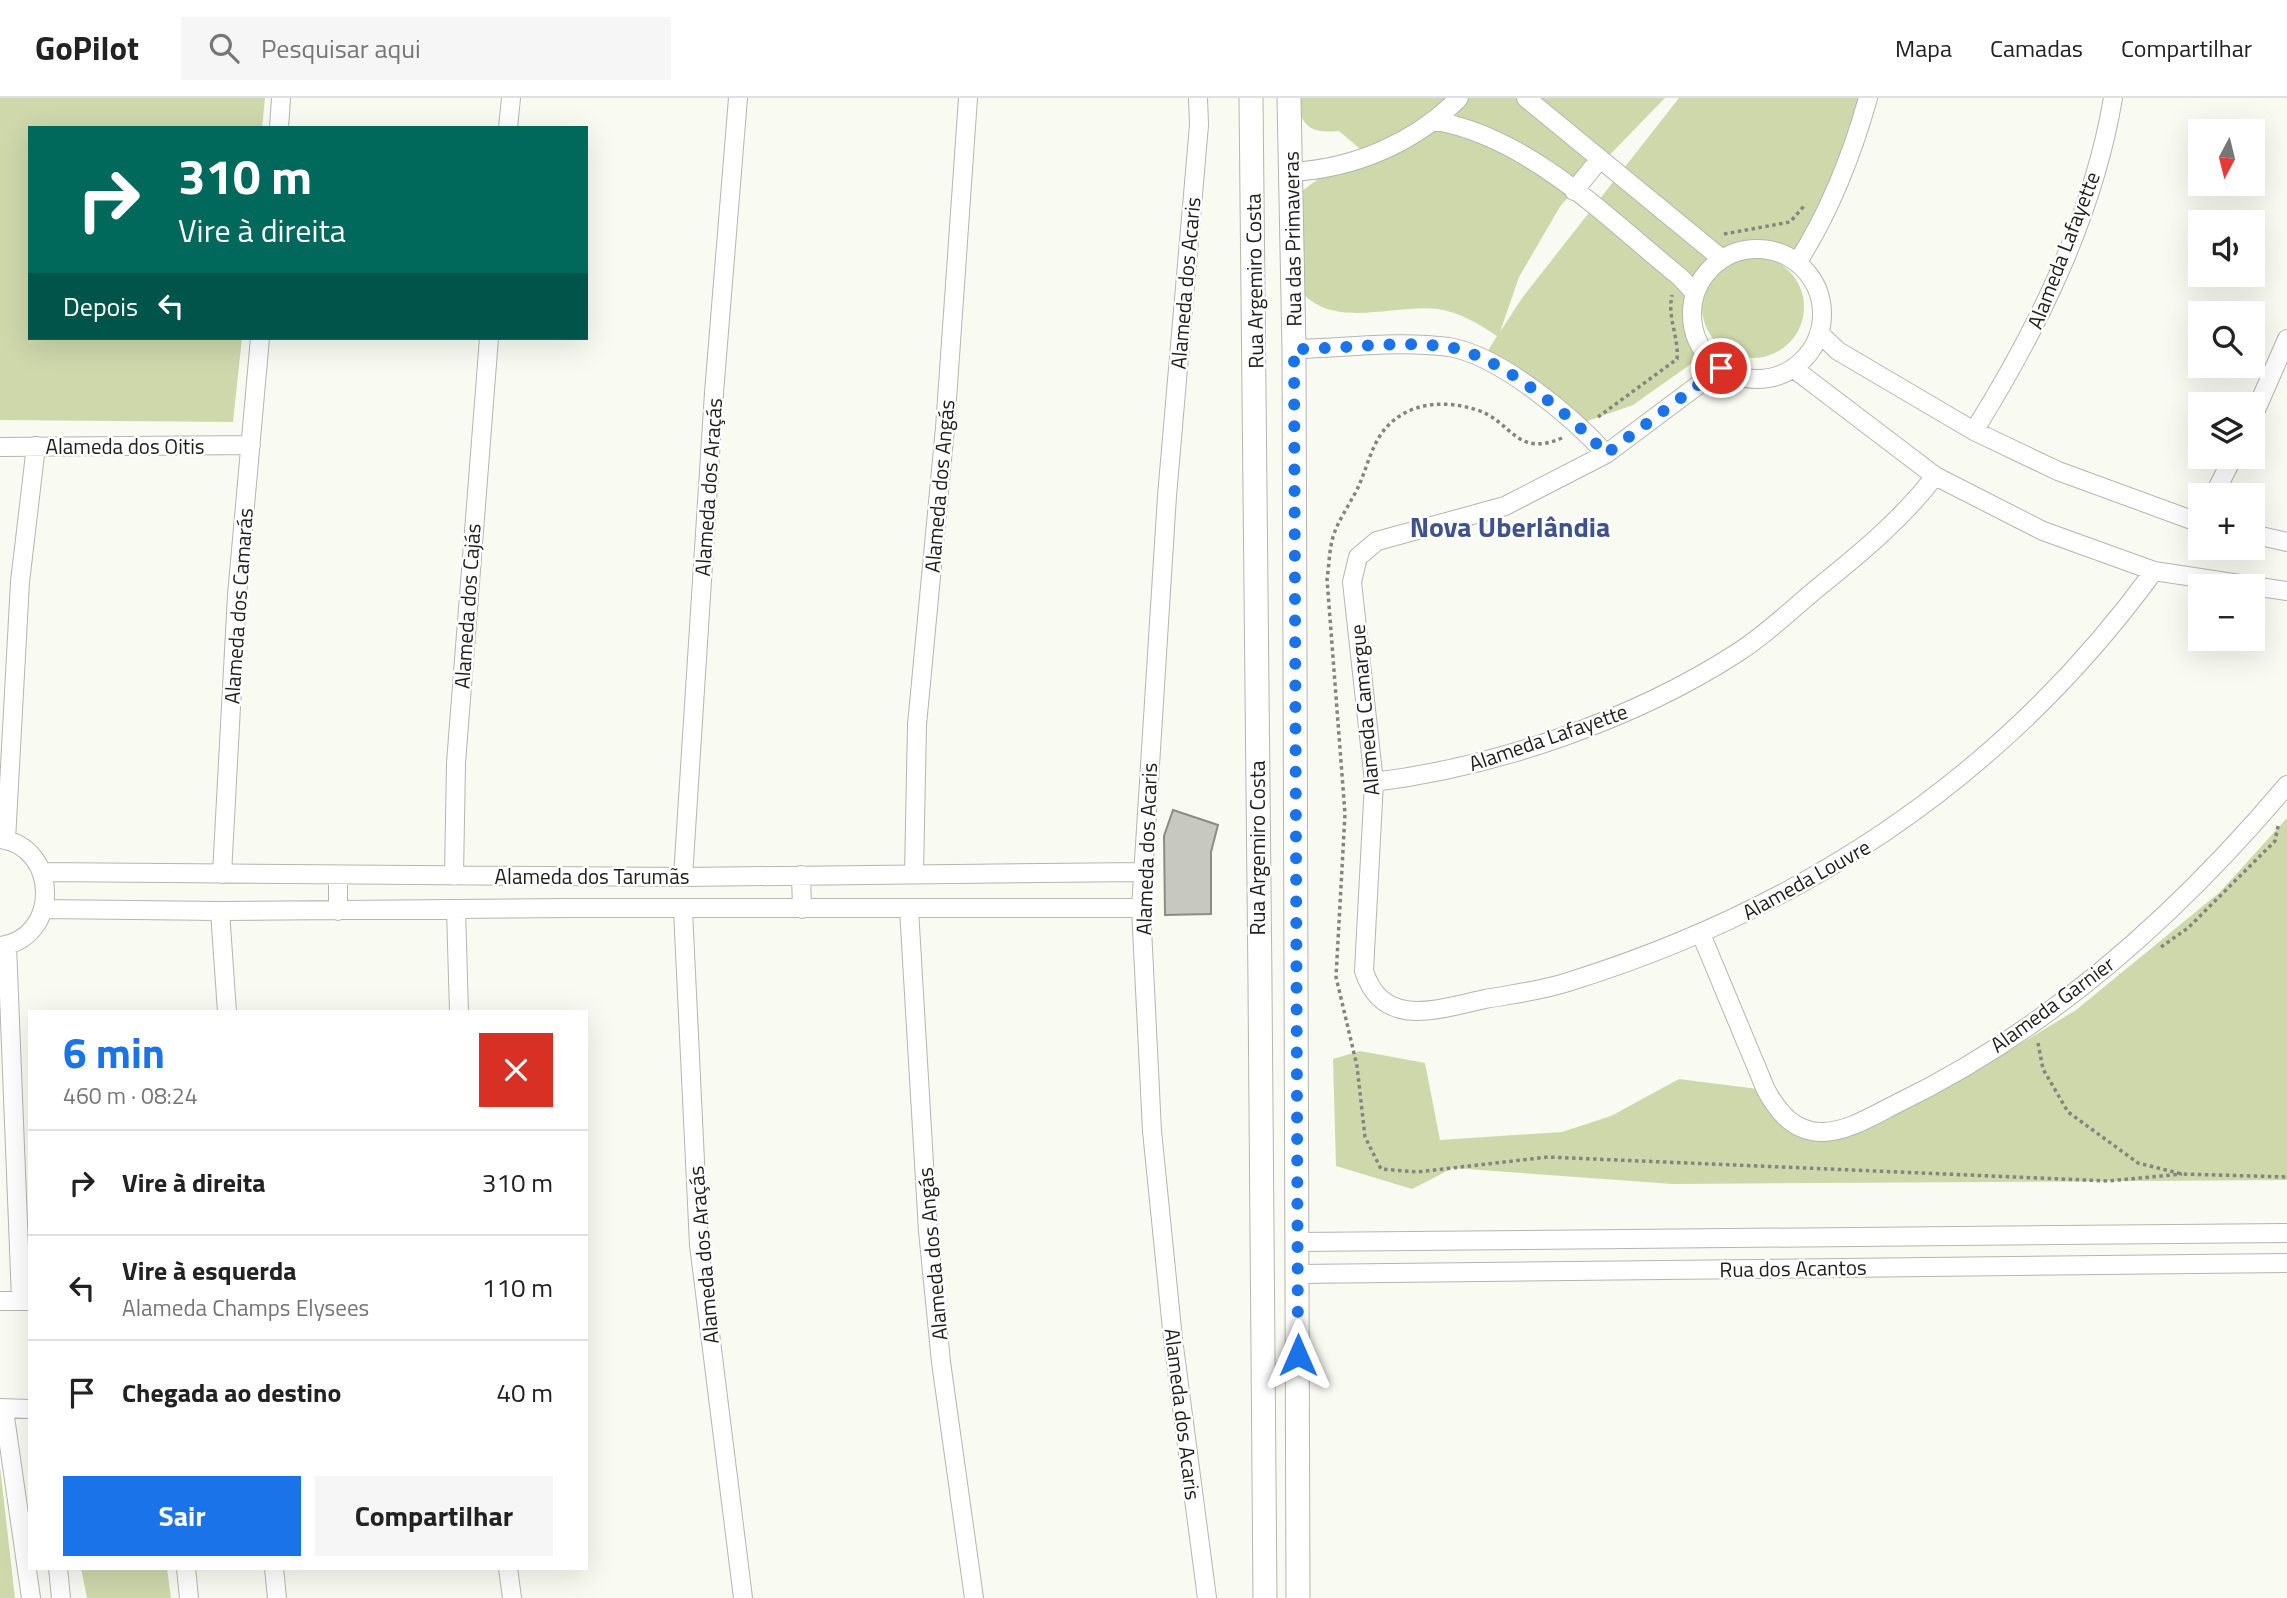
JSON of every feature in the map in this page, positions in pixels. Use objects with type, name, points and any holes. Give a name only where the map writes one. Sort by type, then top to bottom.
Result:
[{"type":"street","points":[[279,126],[281,98]]},
{"type":"street","points":[[509,126],[511,98]]},
{"type":"street","name":"Alameda dos Araçás","points":[[683,877],[714,393],[738,98]]},
{"type":"street","name":"Alameda dos Angás","points":[[914,874],[917,725],[945,428],[968,98]]},
{"type":"street","name":"Alameda dos Acaris","points":[[1198,98],[1199,125],[1167,495],[1141,872],[1141,908],[1152,1131],[1173,1339],[1207,1598]]},
{"type":"street","name":"Rua Argemiro Costa","points":[[1251,98],[1256,262],[1255,649],[1265,1598]]},
{"type":"street","name":"Rua das Primaveras","points":[[1289,98],[1294,349],[1298,1598]]},
{"type":"street","points":[[1290,172],[1311,171],[1371,157],[1436,121],[1459,98]]},
{"type":"street","points":[[1526,98],[1722,259]]},
{"type":"street","points":[[1797,263],[1809,244],[1854,147],[1868,98]]},
{"type":"street","name":"Alameda Lafayette","points":[[1973,431],[2041,315],[2087,198],[2113,98]]},
{"type":"street","points":[[1436,121],[1462,126],[1515,150],[1574,191],[1680,277],[1695,293]]},
{"type":"street","points":[[1574,191],[1599,160]]},
{"type":"street","points":[[1760,249],[1780,253],[1797,263],[1811,277],[1819,294],[1822,314],[1819,333],[1809,353],[1793,368],[1765,378],[1742,377],[1721,368],[1705,354],[1695,335],[1691,314],[1695,293],[1705,273],[1722,259],[1740,251],[1760,249]]},
{"type":"street","points":[[1256,262],[1267,270],[1292,271]]},
{"type":"street","points":[[1819,333],[1838,351],[1973,431],[2058,471],[2188,519]]},
{"type":"street","name":"Alameda dos Camarás","points":[[222,874],[237,595],[260,340]]},
{"type":"street","name":"Alameda dos Cajás","points":[[454,876],[456,763],[489,340]]},
{"type":"street","points":[[2264,392],[2287,340]]},
{"type":"street","points":[[1294,349],[1410,345],[1450,347],[1484,357],[1579,424],[1606,454],[1721,368]]},
{"type":"street","points":[[1793,368],[1935,476],[2043,531],[2154,571],[2287,591]]},
{"type":"street","name":"Alameda dos Oitis","points":[[0,447],[251,445]]},
{"type":"street","points":[[0,1301],[25,1300],[4,946],[24,937],[36,925],[44,909],[46,890],[43,872],[34,858],[3,840],[20,582],[36,446]]},
{"type":"street","name":"Alameda Camargue","points":[[1369,988],[1363,952],[1374,782],[1352,582],[1358,557],[1377,541],[1396,534],[1505,506],[1606,454]]},
{"type":"street","name":"Alameda Lafayette","points":[[1374,782],[1477,764],[1617,717],[1738,653],[1862,552],[1920,495],[1935,476]]},
{"type":"street","points":[[2265,537],[2287,542]]},
{"type":"street","name":"Alameda Louvre","points":[[1369,988],[1382,1003],[1402,1011],[1427,1011],[1566,983],[1701,934],[1775,900],[1900,823],[2029,719],[2110,630],[2154,571]]},
{"type":"street","points":[[1255,649],[1294,649]]},
{"type":"street","name":"Alameda Garnier","points":[[1701,934],[1766,1090],[1777,1109],[1791,1123],[1807,1130],[1824,1132],[1857,1123],[1947,1079],[2097,976],[2233,849],[2287,785]]},
{"type":"street","name":"Alameda dos Tarumãs","points":[[43,872],[683,877],[1141,872]]},
{"type":"street","points":[[338,875],[338,911]]},
{"type":"street","points":[[801,875],[802,909]]},
{"type":"street","points":[[570,876],[571,908]]},
{"type":"street","name":"Alameda dos Tarumãs","points":[[44,909],[338,911],[571,908],[1141,908]]},
{"type":"street","name":"Alameda dos Angás","points":[[909,909],[932,1270],[941,1362],[974,1598]]},
{"type":"street","points":[[456,910],[458,1010]]},
{"type":"street","name":"Alameda dos Araçás","points":[[683,910],[699,1245],[743,1598]]},
{"type":"street","points":[[220,911],[227,1010]]},
{"type":"street","name":"Rua dos Acantos","points":[[1298,1242],[2287,1233]]},
{"type":"street","name":"Rua dos Acantos","points":[[1298,1274],[2287,1263]]},
{"type":"street","points":[[28,1409],[2,1409],[24,1503],[28,1557]]},
{"type":"street","points":[[29,1570],[31,1598]]},
{"type":"street","points":[[58,1570],[61,1598]]},
{"type":"street","points":[[186,1570],[189,1598]]},
{"type":"street","points":[[274,1570],[277,1598]]},
{"type":"street","points":[[508,1570],[512,1598]]},
{"type":"path","points":[[1707,244],[1729,232],[1790,222],[1806,203]]},
{"type":"path","points":[[1680,277],[1671,300],[1670,317],[1678,347],[1677,359],[1604,415],[1579,424],[1560,439],[1530,443],[1510,435],[1498,421],[1480,411],[1452,402],[1429,404],[1408,411],[1390,422],[1378,439],[1332,541],[1327,579],[1345,814],[1336,977],[1357,1066],[1365,1137],[1381,1169],[1418,1172],[1548,1157],[2108,1181],[2182,1174],[2287,1177]]},
{"type":"path","points":[[2154,952],[2188,928],[2275,841],[2278,824]]},
{"type":"path","points":[[2038,1042],[2043,1069],[2068,1112],[2138,1163],[2182,1174]]},
{"type":"green space","points":[[0,98],[265,98],[262,126],[28,126],[28,340],[242,340],[233,422],[0,420]]},
{"type":"green space","points":[[1296,98],[1665,98],[1561,205],[1519,277],[1500,332],[1522,298],[1679,98],[1868,98],[1794,267],[1780,254],[1763,249],[1747,249],[1720,261],[1700,284],[1691,312],[1697,339],[1705,354],[1633,405],[1579,424],[1484,357],[1497,336],[1469,319],[1437,309],[1365,313],[1329,310],[1314,303],[1301,291],[1301,192],[1318,179],[1373,160],[1339,131],[1320,131],[1308,126],[1301,115]]},
{"type":"green space","points":[[1753,256],[1772,260],[1789,271],[1800,288],[1804,307],[1800,326],[1789,343],[1772,354],[1753,358],[1734,354],[1717,343],[1706,326],[1702,307],[1706,288],[1717,271],[1734,260]]},
{"type":"green space","points":[[2287,818],[2287,1180],[1673,1184],[1453,1168],[1412,1189],[1336,1166],[1333,1059],[1360,1051],[1425,1063],[1440,1140],[1562,1132],[1611,1116],[1679,1079],[1766,1090],[1807,1130],[1899,1109],[1944,1090],[2076,1010],[2220,892]]},
{"type":"green space","points":[[0,1467],[15,1598],[0,1598]]},
{"type":"green space","points":[[81,1570],[167,1570],[171,1598],[87,1598]]},
{"type":"building","points":[[1173,810],[1218,825],[1211,852],[1211,914],[1165,915],[1164,836]]},
{"type":"district","name":"Nova Uberlândia","points":[[1510,526]]},
{"type":"route","points":[[1298,1355],[1294,349],[1410,345],[1450,347],[1484,357],[1579,424],[1606,454],[1701,380],[1721,368]]}]
